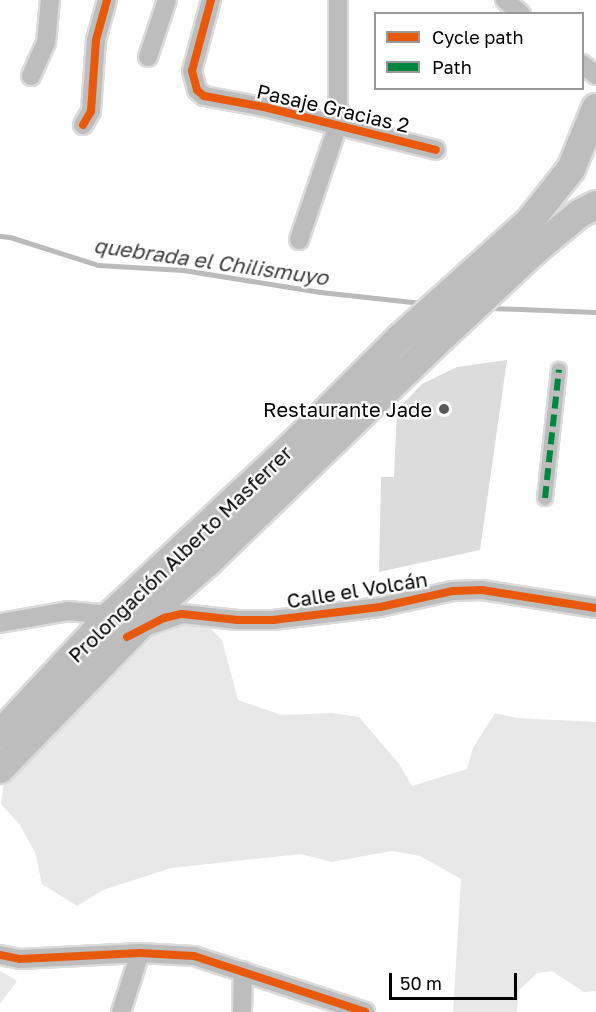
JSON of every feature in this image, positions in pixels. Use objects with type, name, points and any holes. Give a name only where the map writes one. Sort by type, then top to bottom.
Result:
[{"type":"main road","name":"Prolongación Alberto Masferrer","points":[[0,769],[119,626],[290,448],[400,338],[529,222],[571,169],[596,108]]},
{"type":"main road","name":"Prolongación Alberto Masferrer","points":[[0,734],[533,252],[579,213],[596,205]]},
{"type":"street","points":[[31,76],[46,43],[50,0]]},
{"type":"street","points":[[83,125],[91,111],[96,40],[107,0]]},
{"type":"street","points":[[148,57],[167,0]]},
{"type":"street","name":"Pasaje Gracias 2","points":[[211,0],[192,71],[197,90],[204,96],[264,107],[436,150]]},
{"type":"street","points":[[300,240],[338,125],[339,0]]},
{"type":"street","points":[[505,0],[519,12]]},
{"type":"street","points":[[584,66],[596,75]]},
{"type":"street","points":[[544,498],[559,370]]},
{"type":"street","name":"Calle el Volcán","points":[[119,626],[182,614],[238,620],[273,620],[380,607],[453,591],[482,590],[596,608]]},
{"type":"street","points":[[0,623],[68,611],[119,626]]},
{"type":"street","points":[[121,1012],[140,953]]},
{"type":"street","points":[[0,955],[20,959],[140,953],[194,956],[365,1012]]},
{"type":"street","points":[[242,1012],[243,971]]},
{"type":"shaded area","points":[[164,626],[208,626],[222,640],[238,700],[281,715],[332,713],[359,717],[399,764],[412,786],[467,769],[473,748],[495,713],[516,718],[596,722],[596,991],[584,992],[552,971],[537,973],[519,990],[517,1012],[453,1012],[461,879],[420,856],[392,851],[332,862],[301,854],[171,868],[103,890],[77,906],[42,884],[35,852],[20,825],[1,804],[3,787]]},
{"type":"shaded area","points":[[0,971],[17,981],[0,1004]]},
{"type":"building","points":[[507,360],[480,550],[379,572],[381,477],[394,477],[397,410],[422,384],[457,367]]},
{"type":"waterway","name":"quebrada el Chilismuyo","points":[[0,236],[10,237],[98,265],[183,270],[320,292],[421,303]]},
{"type":"waterway","name":"quebrada el Chilismuyo","points":[[492,308],[596,312]]},
{"type":"marked path","points":[[545,498],[559,370]]},
{"type":"cycle path","points":[[83,125],[91,111],[96,40],[107,0]]},
{"type":"cycle path","points":[[211,0],[192,71],[197,90],[204,96],[264,107],[436,150]]},
{"type":"cycle path","points":[[127,637],[164,618],[182,614],[238,620],[273,620],[380,607],[453,591],[482,590],[596,608]]},
{"type":"cycle path","points":[[0,955],[20,959],[140,953],[194,956],[365,1012]]},
{"type":"place","name":"Restaurante Jade","points":[[444,409]]}]
